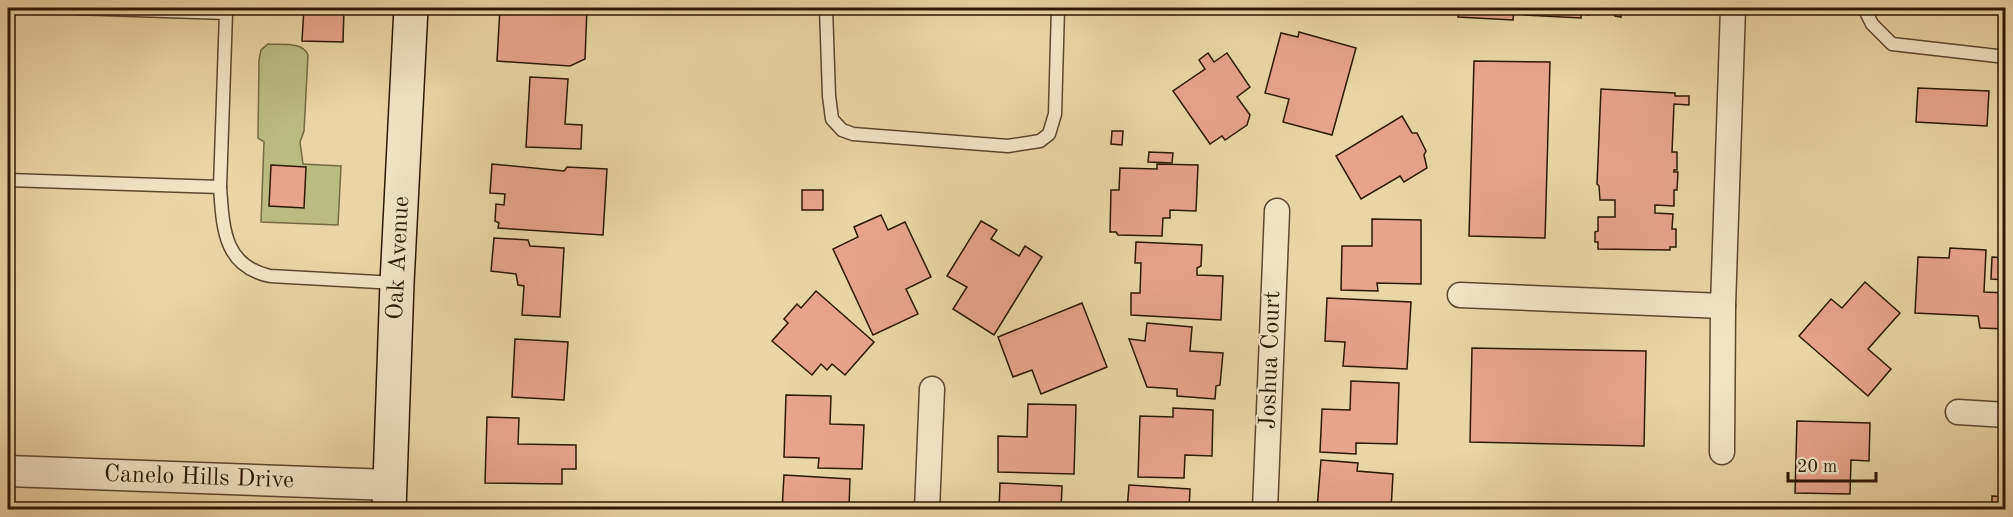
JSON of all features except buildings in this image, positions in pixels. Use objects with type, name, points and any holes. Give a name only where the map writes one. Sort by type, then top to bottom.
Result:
[{"type":"main road","name":"Oak Avenue","points":[[390,497],[397,283],[411,8]]},
{"type":"street","points":[[1722,452],[1723,306],[1733,8]]},
{"type":"street","name":"Joshua Court","points":[[1265,510],[1276,211]]},
{"type":"street","points":[[1460,295],[1723,306]]},
{"type":"street","points":[[927,510],[932,389]]},
{"type":"street","points":[[1958,412],[2006,415]]},
{"type":"street","name":"Canelo Hills Drive","points":[[8,471],[390,497]]},
{"type":"lane","points":[[75,8],[226,13],[220,186],[226,235],[237,260],[246,268],[270,276],[397,283]]},
{"type":"lane","points":[[826,8],[832,119],[842,130],[853,134],[1008,146],[1040,141],[1049,134],[1055,114],[1058,8]]},
{"type":"lane","points":[[1864,8],[1872,24],[1892,44],[2006,57]]},
{"type":"lane","points":[[8,180],[220,186]]},
{"type":"green space","points":[[268,44],[297,46],[308,55],[304,131],[300,142],[303,164],[341,166],[338,225],[261,222],[264,142],[258,138],[259,60],[261,50]]}]
